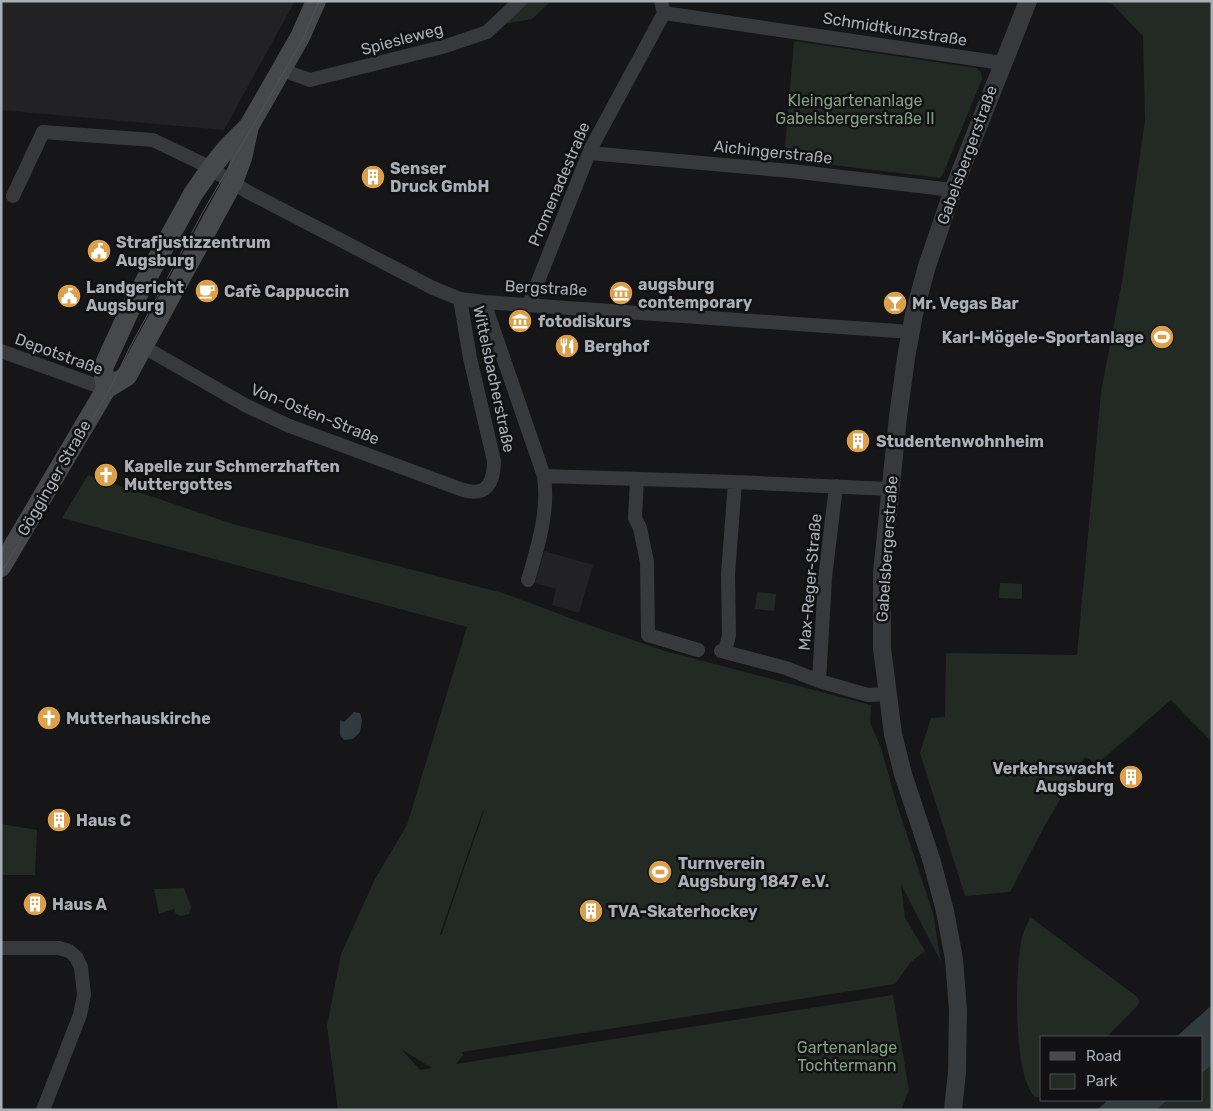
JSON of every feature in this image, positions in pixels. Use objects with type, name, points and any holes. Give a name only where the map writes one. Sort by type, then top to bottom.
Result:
[{"type":"main road","name":"Gögginger Straße","points":[[106,389],[103,368],[131,307],[193,194],[227,148],[249,126],[300,38],[316,1]]},
{"type":"main road","name":"Gögginger Straße","points":[[1,568],[106,389],[127,376],[144,347],[233,182],[242,158],[249,126]]},
{"type":"street","name":"Spiesleweg","points":[[282,70],[310,80],[446,46],[487,32],[520,1]]},
{"type":"street","name":"Gabelsbergerstraße","points":[[953,1110],[957,1072],[958,1010],[954,959],[932,862],[903,774],[894,734],[887,694],[882,636],[882,573],[898,417],[911,332],[927,266],[953,190],[1028,1]]},
{"type":"street","name":"Schmidtkunzstraße","points":[[663,7],[1002,63]]},
{"type":"street","name":"Promenadestraße","points":[[528,304],[591,148],[663,7]]},
{"type":"street","points":[[13,196],[43,132],[153,140],[211,168]]},
{"type":"street","name":"Aichingerstraße","points":[[589,153],[791,171],[953,190]]},
{"type":"street","name":"Bergstraße","points":[[211,168],[318,229],[433,288],[460,299],[911,332]]},
{"type":"street","name":"Wittelsbacherstraße","points":[[460,299],[472,366],[494,461],[490,484],[481,491]]},
{"type":"street","points":[[484,302],[544,476],[544,519],[528,580]]},
{"type":"street","name":"Von-Osten-Straße","points":[[144,347],[236,400],[287,425],[463,490],[481,491]]},
{"type":"street","name":"Depotstraße","points":[[1,351],[106,389]]},
{"type":"street","points":[[544,476],[890,489]]},
{"type":"street","points":[[636,479],[635,518],[640,528],[647,562],[648,635],[698,650]]},
{"type":"street","name":"Max-Reger-Straße","points":[[735,482],[728,574],[729,634],[723,651],[786,668],[820,681],[868,695],[887,694]]},
{"type":"street","name":"Max-Reger-Straße","points":[[820,681],[825,578],[836,486]]},
{"type":"street","points":[[1,948],[59,948],[69,951],[76,957],[81,967],[84,980],[84,995],[80,1015],[43,1110]]},
{"type":"shaded area","points":[[1,1],[295,1],[224,130],[1,110]]},
{"type":"shaded area","points":[[544,551],[593,565],[579,613],[552,605],[556,589],[535,583]]},
{"type":"shaded area","points":[[354,712],[360,713],[362,720],[360,732],[353,739],[344,740],[340,735],[340,720],[344,722]]},
{"type":"shaded area","points":[[1212,1005],[1212,1065],[1203,1072],[1203,1036],[1177,1036]]},
{"type":"shaded area","points":[[1107,1101],[1167,1101],[1156,1110],[1097,1110]]},
{"type":"green space","points":[[520,1],[551,1],[532,19],[496,25]]},
{"type":"green space","name":"Karl-Mögele-Sportanlage","points":[[1101,1],[1212,1],[1212,742],[1171,700],[1097,764],[1085,757],[1044,827],[1010,892],[965,896],[920,753],[931,718],[945,717],[946,653],[1077,655],[1101,392],[1122,282],[1145,120],[1143,36],[1111,3]]},
{"type":"green space","name":"Kleingartenanlage Gabelsbergerstraße II","points":[[794,41],[976,68],[981,72],[982,79],[940,178],[784,159]]},
{"type":"green space","name":"Gartenanlage Tochtermann","points":[[88,475],[233,524],[503,593],[665,651],[871,705],[870,722],[881,748],[897,805],[933,913],[941,962],[901,884],[905,918],[925,951],[911,962],[895,984],[462,1052],[463,1055],[456,1064],[893,995],[909,1090],[901,1110],[338,1110],[327,1026],[341,954],[375,879],[407,825],[467,627],[62,518]],"holes":[[[484,811],[441,936],[440,934]],[[401,1049],[432,1068],[420,1070]]]},
{"type":"green space","points":[[1000,583],[1022,584],[1022,599],[999,598]]},
{"type":"green space","points":[[757,592],[776,594],[774,611],[755,609]]},
{"type":"green space","points":[[1,824],[37,830],[35,875],[1,875]]},
{"type":"green space","points":[[184,888],[191,907],[189,914],[181,916],[176,914],[174,909],[159,914],[154,889]]},
{"type":"green space","points":[[1030,917],[1136,996],[1140,1001],[1108,1036],[1040,1036],[1040,1097],[1035,1097],[1028,1086],[1019,1047],[1017,999],[1022,936]]},
{"type":"green space","points":[[1212,1065],[1212,1110],[1156,1110],[1167,1101],[1203,1101],[1203,1072]]},
{"type":"tram line","points":[[1,573],[109,391],[129,349],[203,212],[303,39],[319,1]]},
{"type":"place","name":"Senser Druck GmbH","points":[[373,177]]},
{"type":"place","name":"Strafjustizzentrum Augsburg","points":[[99,251]]},
{"type":"place","name":"Cafè Cappuccin","points":[[207,291]]},
{"type":"place","name":"augsburg contemporary","points":[[621,293]]},
{"type":"place","name":"Landgericht Augsburg","points":[[69,296]]},
{"type":"place","name":"Mr. Vegas Bar","points":[[895,303]]},
{"type":"place","name":"fotodiskurs","points":[[520,321]]},
{"type":"place","name":"Karl-Mögele-Sportanlage","points":[[1162,337]]},
{"type":"place","name":"Berghof","points":[[567,346]]},
{"type":"place","name":"Studentenwohnheim","points":[[858,441]]},
{"type":"place","name":"Kapelle zur Schmerzhaften Muttergottes","points":[[106,475]]},
{"type":"place","name":"Mutterhauskirche","points":[[49,718]]},
{"type":"place","name":"Verkehrswacht Augsburg","points":[[1131,777]]},
{"type":"place","name":"Haus C","points":[[59,820]]},
{"type":"place","name":"Turnverein Augsburg 1847 e.V.","points":[[660,872]]},
{"type":"place","name":"Haus A","points":[[35,904]]},
{"type":"place","name":"TVA-Skaterhockey","points":[[591,911]]}]
